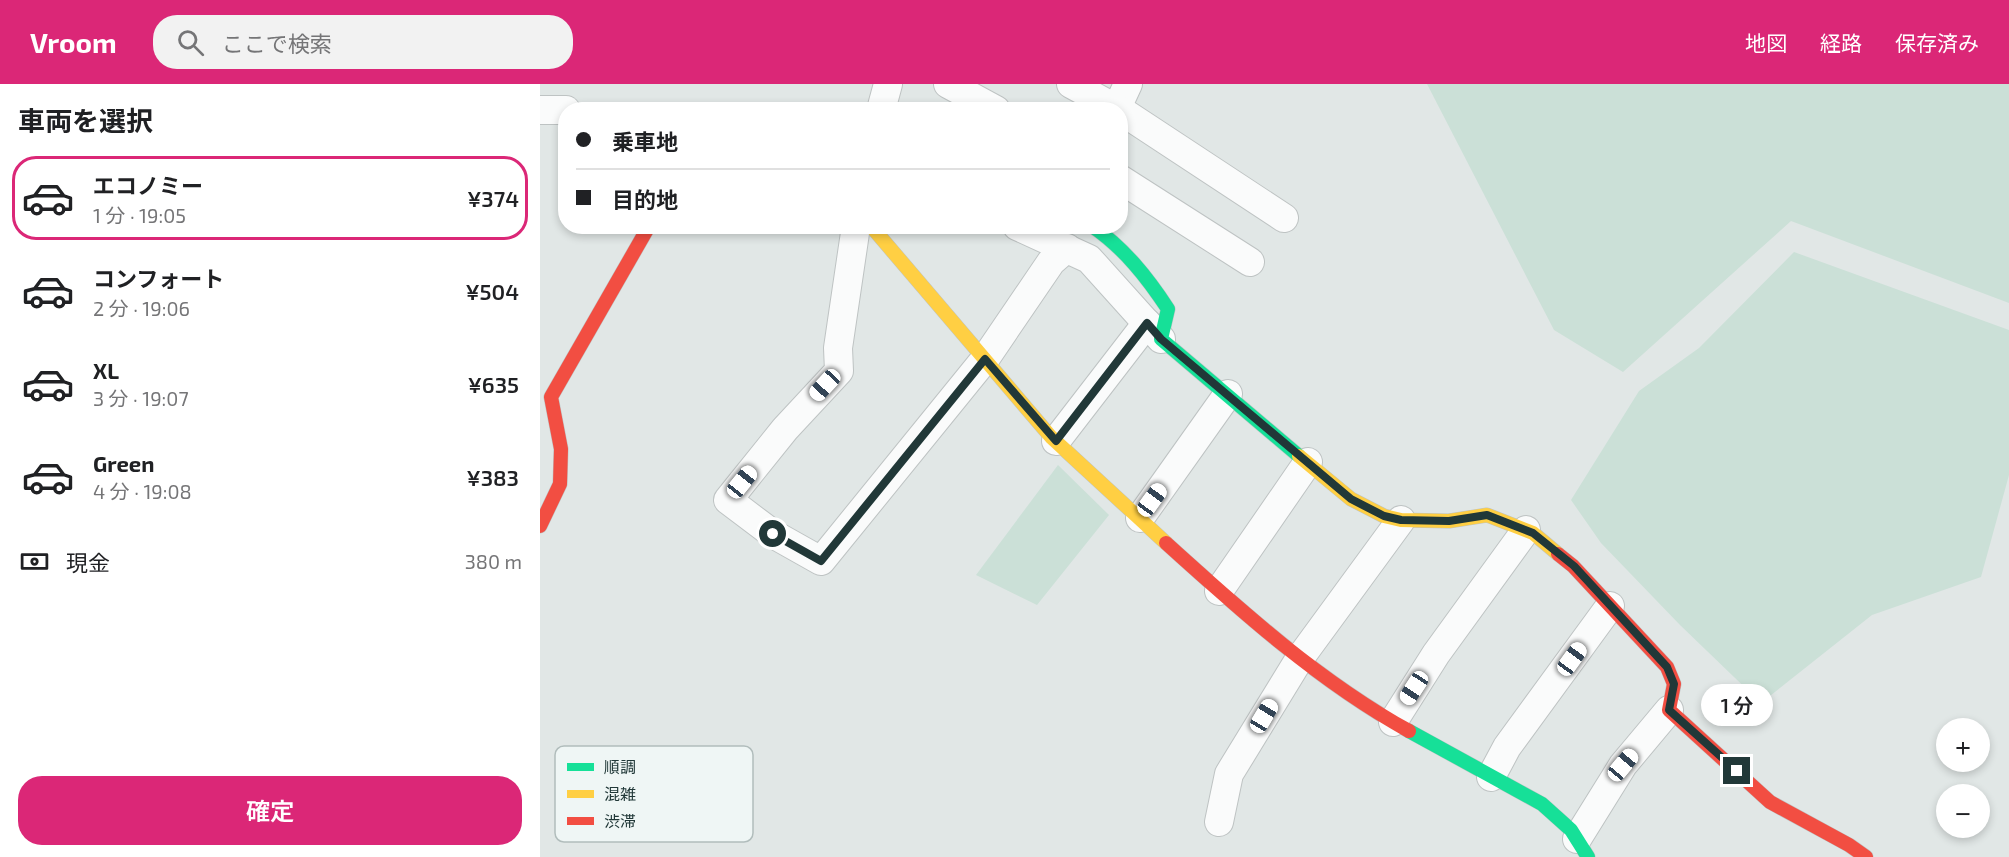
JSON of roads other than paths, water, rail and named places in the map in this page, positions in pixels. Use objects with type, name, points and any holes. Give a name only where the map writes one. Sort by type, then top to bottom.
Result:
[{"type":"street","points":[[883,102],[888,84]]},
{"type":"street","points":[[948,84],[981,102]]},
{"type":"street","points":[[1071,84],[1115,102]]},
{"type":"street","points":[[540,110],[558,110]]},
{"type":"street","points":[[1128,110],[1284,218]]},
{"type":"street","points":[[1128,184],[1250,262]]},
{"type":"street","points":[[540,526],[560,484],[561,449],[551,397],[644,234]]},
{"type":"street","points":[[855,234],[838,348],[839,371],[784,429],[728,500],[773,534],[821,561],[985,359],[1051,262],[1067,248]]},
{"type":"street","points":[[878,234],[1056,441],[1219,591],[1300,658],[1393,722],[1542,804],[1571,830],[1583,848]]},
{"type":"street","points":[[1035,234],[1089,259],[1154,331],[1351,499],[1384,516],[1401,520],[1449,521],[1487,515],[1533,533],[1574,566],[1667,667],[1674,684],[1669,710],[1623,765],[1583,848]]},
{"type":"street","points":[[1056,441],[1154,331],[1168,309],[1142,269],[1104,234]]},
{"type":"street","points":[[1140,518],[1228,394]]},
{"type":"street","points":[[1219,591],[1308,462]]},
{"type":"street","points":[[1219,822],[1229,774],[1300,658],[1401,520]]},
{"type":"street","points":[[1393,722],[1436,654],[1526,530]]},
{"type":"street","points":[[1491,777],[1507,747],[1610,606]]},
{"type":"street","points":[[1669,710],[1770,802],[1849,845],[1866,857]]}]
